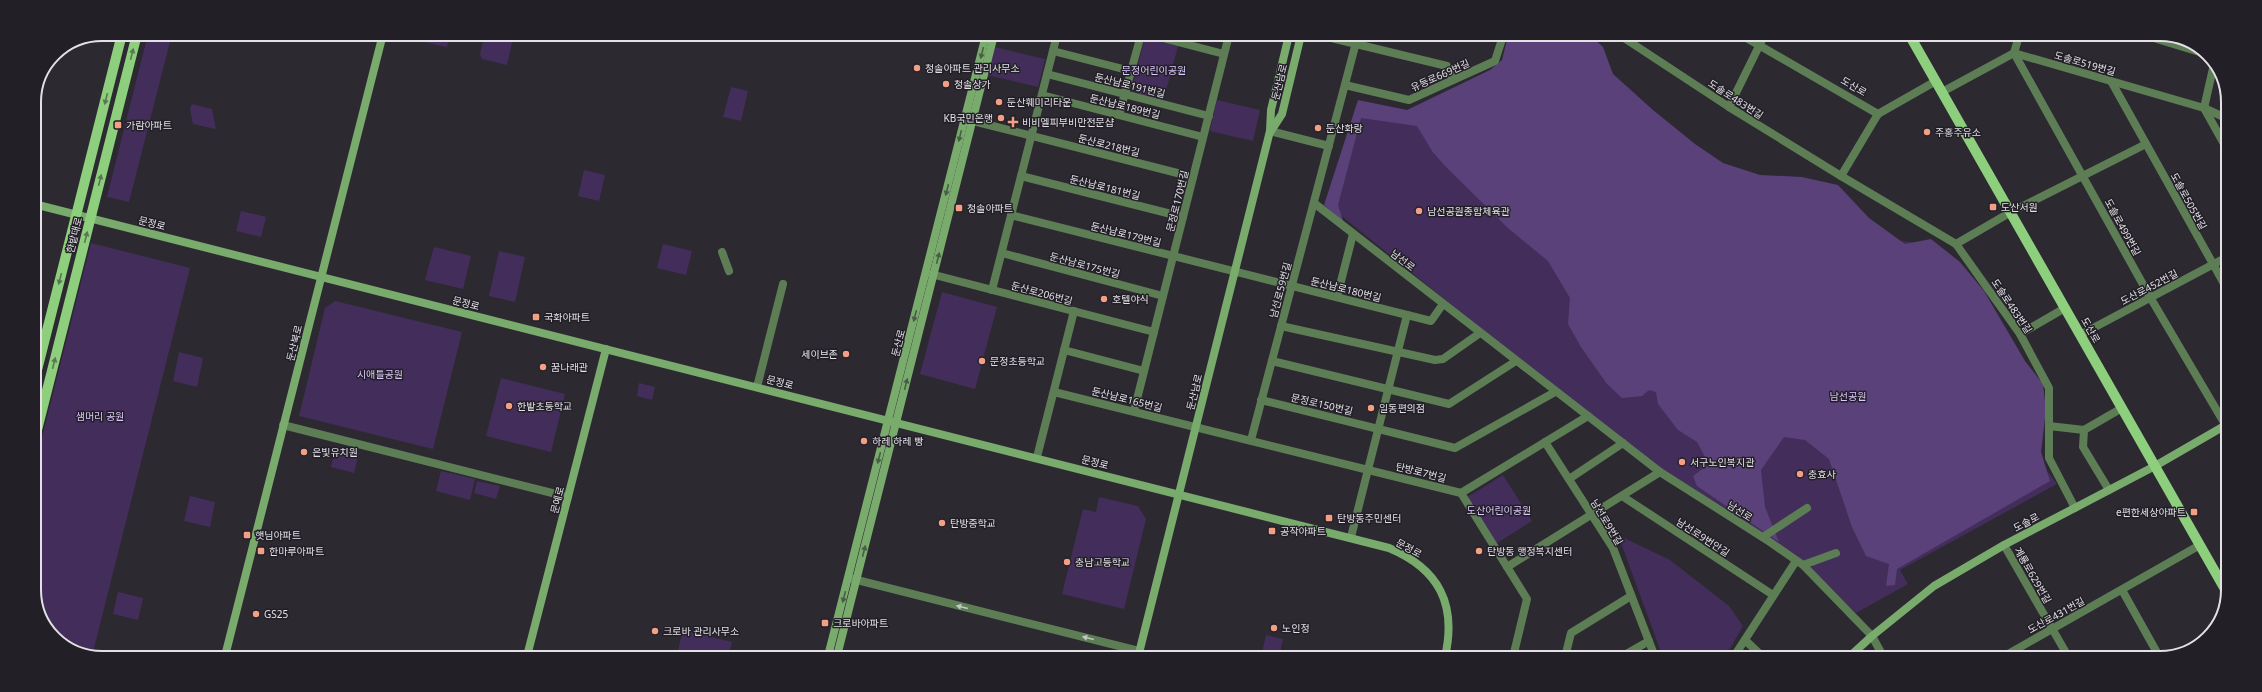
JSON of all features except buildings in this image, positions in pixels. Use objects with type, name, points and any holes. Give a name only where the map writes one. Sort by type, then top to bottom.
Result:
[{"type":"main road","name":"한밭대로","points":[[41,354],[120,41]]},
{"type":"main road","name":"한밭대로","points":[[41,414],[135,41]]},
{"type":"main road","name":"둔산북로","points":[[226,651],[380,41]]},
{"type":"main road","name":"둔산로","points":[[830,651],[852,579],[893,421],[930,274],[985,41]]},
{"type":"main road","name":"둔산로","points":[[930,274],[992,41]]},
{"type":"main road","name":"둔산남로","points":[[1140,651],[1270,132],[1271,110],[1288,41]]},
{"type":"main road","name":"둔산남로","points":[[1270,132],[1282,114],[1300,41]]},
{"type":"main road","name":"도산로","points":[[1913,41],[2221,582]]},
{"type":"main road","name":"문정로","points":[[41,206],[1351,537],[1399,552],[1422,566],[1435,580],[1446,605],[1449,623],[1445,651]]},
{"type":"main road","name":"문예로","points":[[528,651],[606,349]]},
{"type":"main road","name":"도솔로","points":[[1856,651],[1934,586],[2004,545],[2155,466],[2221,428]]},
{"type":"main road","name":"둔산로","points":[[838,651],[852,579]]},
{"type":"street","points":[[992,290],[1056,41]]},
{"type":"street","points":[[1119,115],[1139,41]]},
{"type":"street","points":[[1174,41],[1224,54]]},
{"type":"street","name":"문정로170번길","points":[[1134,411],[1227,41]]},
{"type":"street","points":[[1344,41],[1447,66],[1453,80]]},
{"type":"street","name":"남선로59번길","points":[[1251,440],[1357,41]]},
{"type":"street","name":"유등로669번길","points":[[1345,85],[1409,100],[1495,61],[1499,41]]},
{"type":"street","name":"도솔로483번길","points":[[1631,41],[1729,107],[1841,176],[1956,244],[2020,334],[2050,388],[2049,458],[2075,508]]},
{"type":"street","name":"도산로","points":[[1752,41],[1878,114]]},
{"type":"street","points":[[1729,107],[1762,41]]},
{"type":"street","points":[[1942,92],[2014,53],[2018,41]]},
{"type":"street","points":[[2166,42],[2190,49]]},
{"type":"street","points":[[1053,51],[1131,71]]},
{"type":"street","name":"도솔로519번길","points":[[2014,53],[2204,108],[2221,116]]},
{"type":"street","name":"도솔로499번길","points":[[2014,53],[2150,297],[2221,417]]},
{"type":"street","points":[[2212,71],[2204,108],[2221,138]]},
{"type":"street","name":"둔산남로191번길","points":[[1047,74],[1209,116]]},
{"type":"street","name":"도솔로505번길","points":[[2111,80],[2221,278]]},
{"type":"street","points":[[1841,176],[1878,114],[1936,81]]},
{"type":"street","name":"둔산남로189번길","points":[[1042,95],[1204,137]]},
{"type":"street","name":"둔산로218번길","points":[[972,121],[1193,177]]},
{"type":"street","points":[[1270,132],[1329,146]]},
{"type":"street","points":[[1956,244],[2011,212],[2146,144]]},
{"type":"street","name":"둔산남로181번길","points":[[1021,176],[1183,217]]},
{"type":"street","name":"남선로","points":[[1314,203],[1660,472],[1763,537],[1800,563],[1872,636],[1880,651]]},
{"type":"street","name":"둔산남로179번길","points":[[1011,216],[1235,272]]},
{"type":"street","points":[[1337,297],[1354,234]]},
{"type":"street","points":[[722,252],[729,271]]},
{"type":"street","name":"둔산남로175번길","points":[[1002,253],[1163,296]]},
{"type":"street","name":"도산로452번길","points":[[2080,335],[2221,260]]},
{"type":"street","name":"둔산남로180번길","points":[[1235,272],[1431,320],[1443,304]]},
{"type":"street","name":"둔산로206번길","points":[[930,274],[1154,332]]},
{"type":"street","points":[[757,387],[783,284]]},
{"type":"street","points":[[2020,334],[2065,308]]},
{"type":"street","points":[[1037,457],[1074,311]]},
{"type":"street","points":[[1351,537],[1407,315]]},
{"type":"street","points":[[1281,326],[1435,360],[1442,359],[1480,333]]},
{"type":"street","points":[[1064,350],[1144,371]]},
{"type":"street","points":[[1272,360],[1449,404],[1516,361]]},
{"type":"street","name":"둔산남로165번길","points":[[1054,392],[1196,426]]},
{"type":"street","points":[[1378,428],[1456,448],[1556,392]]},
{"type":"street","name":"문정로150번길","points":[[1261,400],[1378,428]]},
{"type":"street","points":[[2049,426],[2084,430],[2122,408]]},
{"type":"street","points":[[1514,651],[1527,600],[1462,493],[1588,416]]},
{"type":"street","points":[[284,425],[568,497]]},
{"type":"street","name":"탄방로7번길","points":[[1196,426],[1462,493]]},
{"type":"street","points":[[2084,430],[2083,446],[2109,490]]},
{"type":"street","name":"남선로9번길","points":[[1545,442],[1613,548],[1652,651]]},
{"type":"street","points":[[1569,479],[1623,444]]},
{"type":"street","points":[[1507,567],[1660,472]]},
{"type":"street","name":"남선로9번안길","points":[[1622,496],[1773,595]]},
{"type":"street","points":[[1763,537],[1807,508]]},
{"type":"street","name":"계룡로629번길","points":[[2004,545],[2064,651]]},
{"type":"street","name":"도산로431번길","points":[[2013,651],[2200,546]]},
{"type":"street","points":[[1738,651],[1773,595],[1800,563],[1836,553]]},
{"type":"street","points":[[852,579],[1128,651]]},
{"type":"street","points":[[2122,590],[2156,651]]},
{"type":"street","points":[[1566,651],[1571,632],[1632,596]]},
{"type":"street","points":[[1745,640],[1757,651]]},
{"type":"street","points":[[1631,651],[1648,641]]},
{"type":"green space","points":[[146,41],[170,41],[129,202],[107,197]]},
{"type":"green space","points":[[424,41],[448,41],[447,47]]},
{"type":"green space","points":[[483,41],[512,41],[507,65],[482,59],[480,54]]},
{"type":"green space","name":"문정어린이공원","points":[[1144,41],[1157,41],[1178,46],[1163,102],[1130,94]]},
{"type":"green space","name":"남선공원","points":[[1507,41],[1596,41],[1603,47],[1613,74],[1653,110],[1695,144],[1723,163],[1760,175],[1802,177],[1838,185],[1869,218],[1905,244],[1931,239],[1960,262],[1984,291],[2025,361],[2043,384],[2046,410],[2041,452],[2050,481],[1897,569],[1895,585],[1886,586],[1889,564],[1866,556],[1852,527],[1829,459],[1805,440],[1784,437],[1761,470],[1765,507],[1779,542],[1697,486],[1693,476],[1709,464],[1697,442],[1678,430],[1658,404],[1656,392],[1649,390],[1642,396],[1622,398],[1607,384],[1581,347],[1568,324],[1570,298],[1548,261],[1509,229],[1445,166],[1432,151],[1417,126],[1361,118],[1338,205],[1344,224],[1324,205],[1358,100],[1407,110],[1490,70],[1502,60]]},
{"type":"green space","points":[[990,46],[1045,59],[1038,87],[983,74]]},
{"type":"green space","name":"남선공원","points":[[1601,70],[1689,156],[1893,240],[1918,243],[2030,448],[2057,484],[1900,570],[1908,584],[1856,613],[1799,559],[1661,470],[1521,361],[1333,209],[1359,111],[1406,124]]},
{"type":"green space","points":[[731,87],[748,91],[741,121],[723,117]]},
{"type":"green space","points":[[1217,100],[1260,110],[1253,141],[1210,131]]},
{"type":"green space","points":[[192,104],[212,109],[216,129],[193,124],[190,109]]},
{"type":"green space","points":[[584,170],[605,175],[599,201],[578,196]]},
{"type":"green space","points":[[241,211],[266,217],[261,237],[236,231]]},
{"type":"green space","name":"샘머리 공원","points":[[91,243],[190,268],[94,650],[75,645],[62,636],[51,624],[42,602],[41,441]]},
{"type":"green space","points":[[663,244],[692,251],[686,275],[657,268]]},
{"type":"green space","points":[[434,247],[471,256],[463,289],[425,280]]},
{"type":"green space","points":[[499,251],[525,257],[515,302],[489,296]]},
{"type":"green space","points":[[942,292],[997,307],[975,389],[920,374]]},
{"type":"green space","name":"시애틀공원","points":[[335,301],[462,332],[433,449],[299,416],[325,308]]},
{"type":"green space","points":[[179,352],[203,358],[197,387],[173,381]]},
{"type":"green space","points":[[501,378],[565,394],[551,452],[486,436]]},
{"type":"green space","points":[[639,383],[655,387],[652,400],[637,396]]},
{"type":"green space","points":[[336,447],[359,453],[354,473],[331,467]]},
{"type":"green space","points":[[441,471],[475,479],[470,500],[436,491]]},
{"type":"green space","name":"도산어린이공원","points":[[1503,475],[1532,521],[1494,545],[1466,498]]},
{"type":"green space","points":[[477,481],[500,486],[496,499],[474,493]]},
{"type":"green space","points":[[190,496],[215,502],[210,527],[184,521]]},
{"type":"green space","points":[[1099,497],[1138,506],[1146,519],[1124,609],[1062,594],[1083,509],[1096,512]]},
{"type":"green space","points":[[1618,535],[1670,560],[1729,606],[1743,626],[1728,651],[1661,651]]},
{"type":"green space","points":[[118,592],[143,598],[138,620],[113,614]]},
{"type":"green space","points":[[683,630],[732,642],[729,651],[678,651]]},
{"type":"green space","points":[[1266,635],[1283,639],[1280,651],[1262,651]]},
{"type":"place","name":"청솔아파트 관리사무소","points":[[917,68]]},
{"type":"place","name":"청솔상가","points":[[946,84]]},
{"type":"place","name":"둔산훼미리타운","points":[[999,102]]},
{"type":"place","name":"KB국민은행","points":[[1001,118]]},
{"type":"place","name":"비비엘피부비만전문샵","points":[[1013,122]]},
{"type":"place","name":"가람아파트","points":[[118,125]]},
{"type":"place","name":"둔산화랑","points":[[1318,128]]},
{"type":"place","name":"주홍주유소","points":[[1927,132]]},
{"type":"place","name":"도산서원","points":[[1993,207]]},
{"type":"place","name":"청솔아파트","points":[[959,208]]},
{"type":"place","name":"남선공원종합체육관","points":[[1419,211]]},
{"type":"place","name":"호텔야식","points":[[1104,299]]},
{"type":"place","name":"국화아파트","points":[[536,317]]},
{"type":"place","name":"세이브존","points":[[846,354]]},
{"type":"place","name":"문정초등학교","points":[[982,361]]},
{"type":"place","name":"꿈나래관","points":[[543,367]]},
{"type":"place","name":"한밭초등학교","points":[[509,406]]},
{"type":"place","name":"일동편의점","points":[[1371,408]]},
{"type":"place","name":"하레 하레 빵","points":[[864,441]]},
{"type":"place","name":"은빛유치원","points":[[304,452]]},
{"type":"place","name":"서구노인복지관","points":[[1682,462]]},
{"type":"place","name":"충효사","points":[[1800,474]]},
{"type":"place","name":"e편한세상아파트","points":[[2194,512]]},
{"type":"place","name":"탄방동주민센터","points":[[1329,518]]},
{"type":"place","name":"탄방중학교","points":[[942,523]]},
{"type":"place","name":"공작아파트","points":[[1272,531]]},
{"type":"place","name":"햇님아파트","points":[[247,535]]},
{"type":"place","name":"한마루아파트","points":[[261,551]]},
{"type":"place","name":"탄방동 행정복지센터","points":[[1479,551]]},
{"type":"place","name":"충남고등학교","points":[[1067,562]]},
{"type":"place","name":"GS25","points":[[256,614]]},
{"type":"place","name":"크로바아파트","points":[[825,623]]},
{"type":"place","name":"노인정","points":[[1274,628]]},
{"type":"place","name":"크로바 관리사무소","points":[[655,631]]}]
